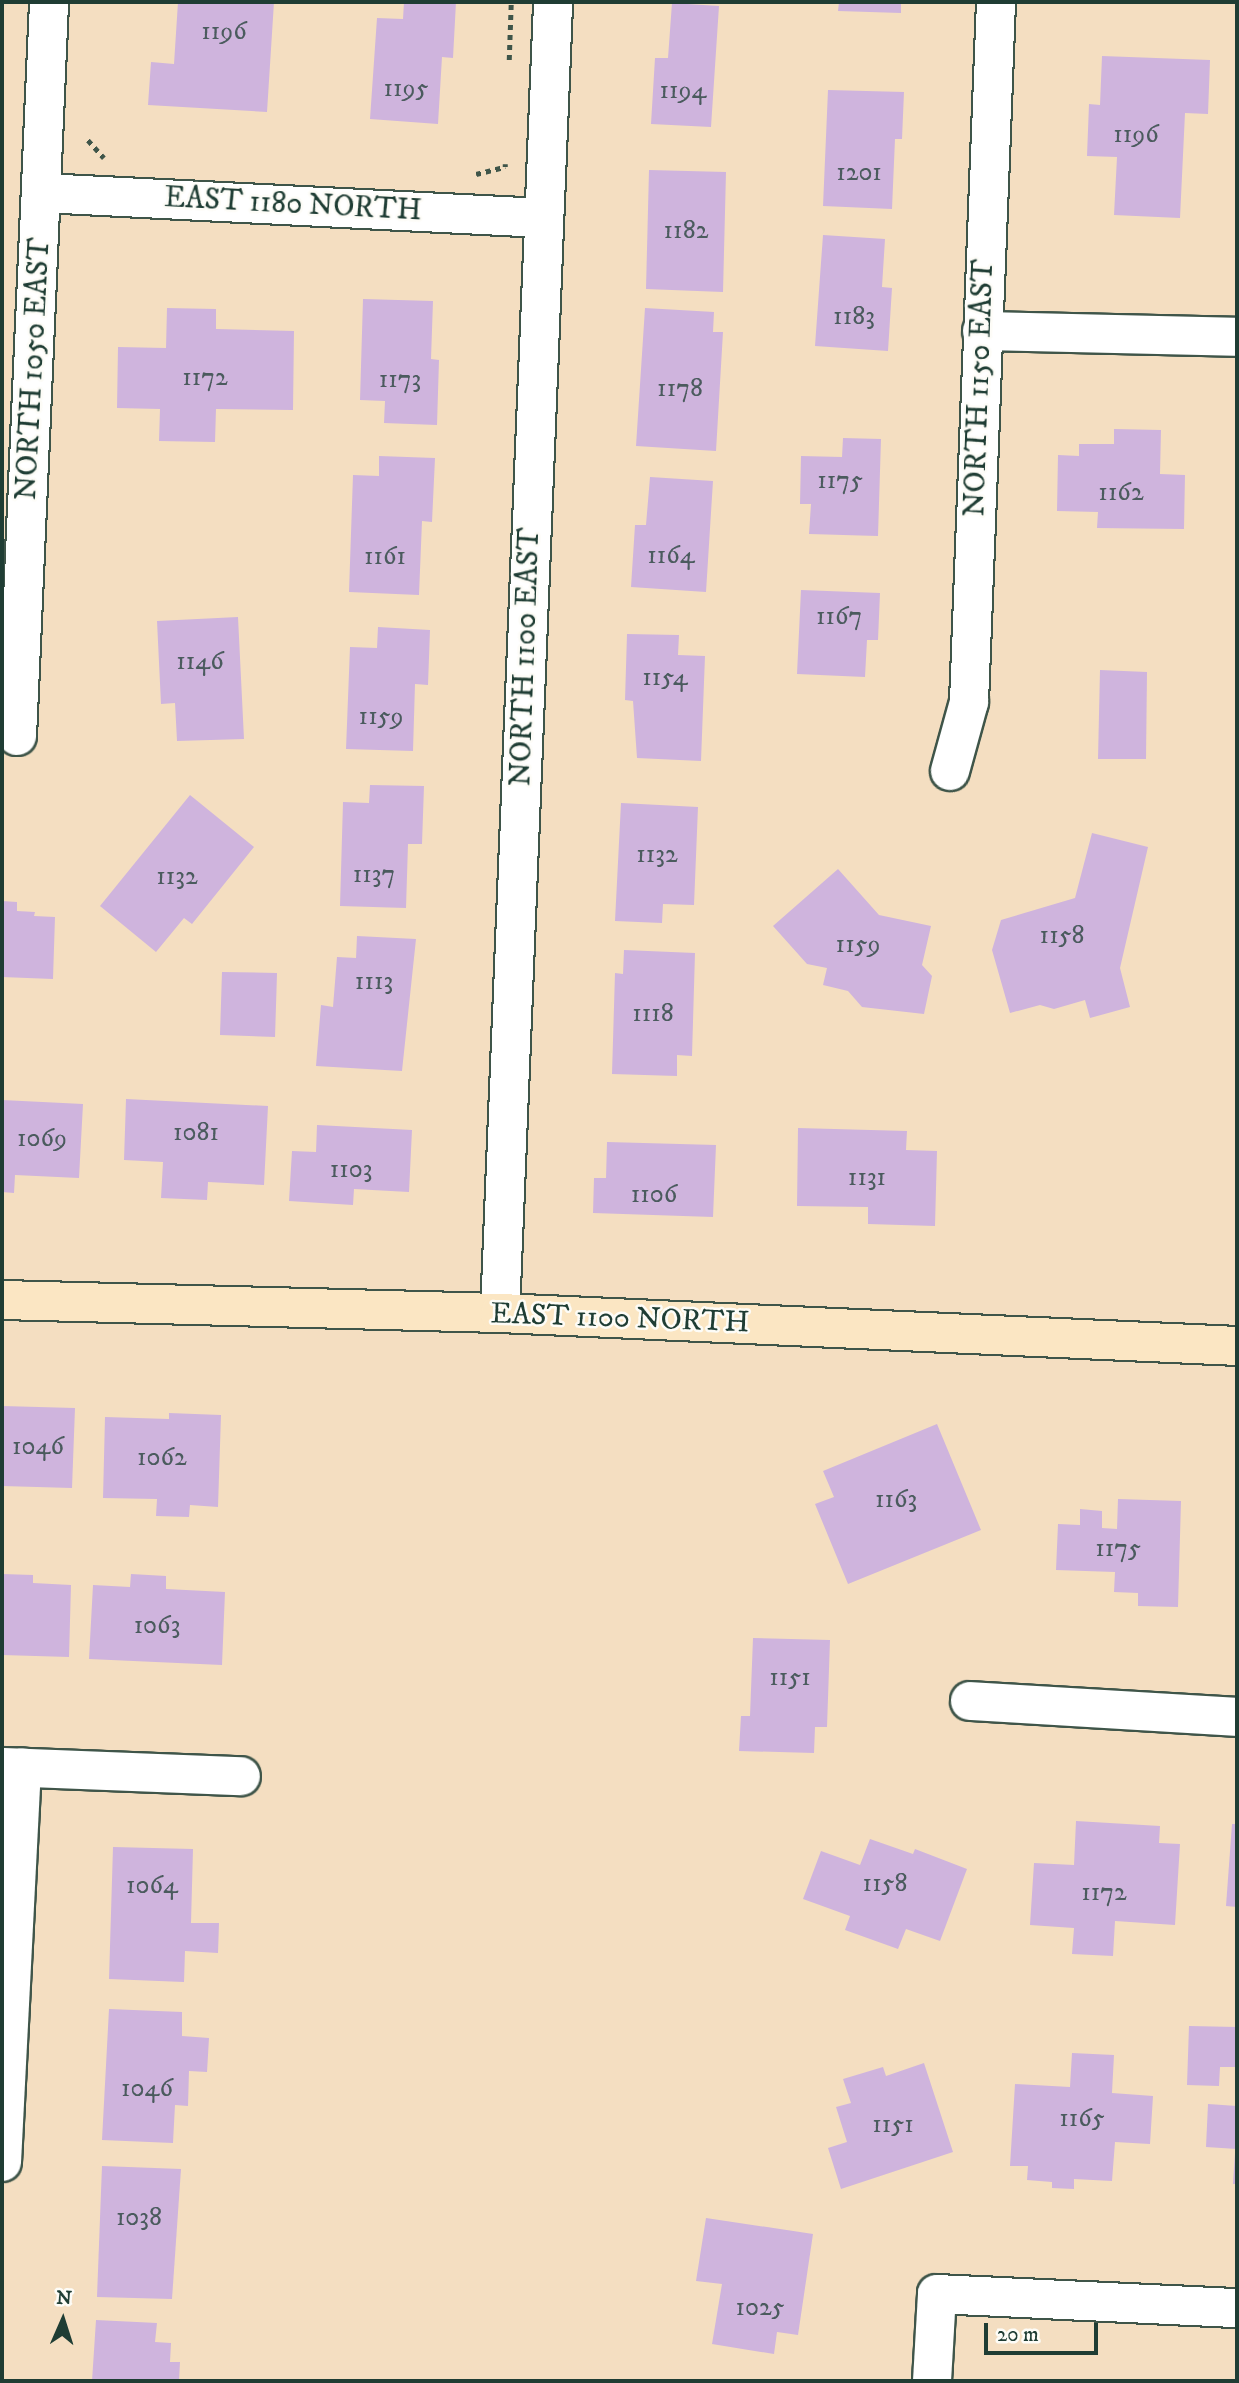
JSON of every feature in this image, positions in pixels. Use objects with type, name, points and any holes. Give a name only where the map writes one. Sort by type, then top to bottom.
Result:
[{"type":"street","name":"NORTH 1050 EAST","points":[[17,736],[49,2]]},
{"type":"street","name":"NORTH 1100 EAST","points":[[500,1313],[553,2]]},
{"type":"street","name":"NORTH 1150 EAST","points":[[950,771],[969,702],[996,2]]},
{"type":"street","name":"EAST 1180 NORTH","points":[[42,193],[543,218]]},
{"type":"street","points":[[982,331],[1237,337]]},
{"type":"street","name":"EAST 1100 NORTH","points":[[2,1300],[500,1313],[1237,1346]]},
{"type":"street","points":[[970,1701],[1237,1717]]},
{"type":"street","points":[[2,2161],[12,1768],[241,1776]]},
{"type":"street","points":[[932,2381],[937,2294],[1237,2308]]},
{"type":"path","points":[[508,71],[511,2]]},
{"type":"path","points":[[88,141],[105,159],[119,160]]},
{"type":"path","points":[[467,176],[505,167],[505,154]]},
{"type":"building","points":[[178,2],[274,2],[267,112],[148,105],[151,62],[174,64]]},
{"type":"building","points":[[404,2],[456,2],[453,58],[442,57],[438,124],[370,119],[377,18],[403,19]]},
{"type":"building","points":[[839,2],[901,2],[901,13],[838,11]]},
{"type":"building","points":[[672,3],[719,6],[711,127],[651,124],[655,58],[668,58]]},
{"type":"building","points":[[1102,56],[1210,60],[1208,114],[1185,113],[1180,218],[1114,215],[1117,157],[1087,156],[1089,104],[1100,105]]},
{"type":"building","points":[[828,90],[904,92],[902,139],[895,139],[892,209],[823,206]]},
{"type":"building","points":[[649,170],[726,172],[723,292],[646,289]]},
{"type":"building","points":[[823,235],[885,239],[882,287],[892,288],[888,351],[815,346]]},
{"type":"building","points":[[363,299],[433,301],[431,359],[439,360],[437,425],[384,423],[385,401],[360,400]]},
{"type":"building","points":[[167,308],[216,309],[216,329],[294,331],[293,410],[216,409],[215,442],[159,441],[160,409],[117,408],[118,347],[166,348]]},
{"type":"building","points":[[645,308],[714,312],[713,332],[723,332],[716,451],[636,446]]},
{"type":"building","points":[[1114,429],[1161,430],[1160,474],[1185,475],[1184,529],[1097,528],[1098,512],[1057,511],[1058,455],[1079,456],[1079,444],[1114,444]]},
{"type":"building","points":[[843,438],[881,439],[878,536],[809,534],[811,504],[800,504],[801,456],[842,457]]},
{"type":"building","points":[[379,456],[435,458],[432,522],[422,521],[419,595],[349,592],[353,475],[379,476]]},
{"type":"building","points":[[650,477],[713,481],[706,592],[631,587],[635,525],[646,525]]},
{"type":"building","points":[[801,590],[880,593],[878,640],[867,640],[865,677],[797,674]]},
{"type":"building","points":[[238,617],[244,739],[177,741],[175,703],[161,704],[157,621]]},
{"type":"building","points":[[378,627],[430,630],[428,685],[415,684],[413,751],[346,749],[350,647],[377,648]]},
{"type":"building","points":[[627,634],[679,635],[678,655],[705,656],[701,761],[637,758],[633,701],[625,700]]},
{"type":"building","points":[[1100,670],[1147,672],[1146,759],[1098,759]]},
{"type":"building","points":[[370,785],[424,786],[422,844],[408,844],[406,908],[340,906],[343,802],[369,803]]},
{"type":"building","points":[[190,795],[254,847],[192,924],[184,918],[156,952],[100,906]]},
{"type":"building","points":[[621,803],[698,807],[694,905],[663,904],[662,923],[615,921]]},
{"type":"building","points":[[1092,833],[1148,847],[1120,968],[1130,1007],[1090,1018],[1085,1000],[1054,1009],[1040,1005],[1010,1013],[992,950],[1001,920],[1075,898]]},
{"type":"building","points":[[838,869],[879,915],[931,926],[922,965],[932,976],[924,1014],[862,1007],[848,991],[823,985],[827,968],[807,964],[773,926]]},
{"type":"building","points":[[2,901],[17,902],[17,911],[35,912],[34,916],[55,917],[53,979],[2,977]]},
{"type":"building","points":[[357,936],[416,939],[402,1071],[316,1066],[321,1005],[333,1007],[337,957],[356,958]]},
{"type":"building","points":[[624,950],[695,953],[692,1056],[677,1055],[677,1076],[612,1074],[615,973],[623,974]]},
{"type":"building","points":[[222,972],[277,973],[275,1037],[220,1035]]},
{"type":"building","points":[[126,1099],[268,1106],[264,1185],[208,1182],[207,1200],[161,1198],[163,1162],[124,1160]]},
{"type":"building","points":[[2,1100],[83,1104],[79,1178],[15,1175],[14,1193],[2,1192]]},
{"type":"building","points":[[317,1125],[412,1130],[409,1192],[354,1189],[353,1205],[289,1201],[292,1151],[316,1152]]},
{"type":"building","points":[[798,1128],[907,1131],[906,1150],[937,1151],[935,1226],[868,1224],[868,1207],[797,1206]]},
{"type":"building","points":[[607,1142],[716,1145],[713,1217],[593,1213],[594,1178],[606,1178]]},
{"type":"building","points":[[2,1406],[75,1408],[72,1488],[2,1486]]},
{"type":"building","points":[[169,1413],[221,1415],[218,1507],[190,1505],[189,1517],[156,1516],[157,1499],[103,1498],[105,1417],[169,1419]]},
{"type":"building","points":[[937,1424],[981,1530],[848,1584],[815,1504],[834,1497],[823,1471]]},
{"type":"building","points":[[1118,1499],[1181,1501],[1178,1607],[1138,1606],[1138,1593],[1114,1592],[1115,1572],[1056,1570],[1058,1524],[1080,1525],[1080,1509],[1102,1511],[1102,1528],[1117,1529]]},
{"type":"building","points":[[2,1574],[33,1575],[33,1583],[71,1585],[69,1657],[2,1655]]},
{"type":"building","points":[[131,1574],[166,1576],[166,1589],[225,1592],[222,1665],[89,1659],[93,1585],[130,1587]]},
{"type":"building","points":[[753,1638],[830,1640],[827,1727],[815,1727],[814,1753],[739,1751],[741,1716],[750,1716]]},
{"type":"building","points":[[1076,1821],[1160,1826],[1159,1843],[1180,1844],[1175,1925],[1115,1921],[1113,1956],[1072,1954],[1074,1928],[1030,1925],[1034,1863],[1074,1865]]},
{"type":"building","points":[[1232,1824],[1237,1824],[1237,1907],[1226,1906]]},
{"type":"building","points":[[870,1839],[913,1854],[915,1849],[967,1869],[940,1941],[906,1929],[898,1949],[845,1930],[850,1916],[803,1899],[821,1851],[860,1865]]},
{"type":"building","points":[[113,1847],[193,1849],[191,1923],[219,1923],[218,1953],[185,1951],[184,1982],[109,1979]]},
{"type":"building","points":[[109,2009],[182,2012],[182,2036],[209,2038],[207,2072],[189,2071],[188,2106],[175,2105],[173,2143],[102,2140]]},
{"type":"building","points":[[1189,2026],[1237,2027],[1237,2067],[1220,2067],[1219,2086],[1187,2085]]},
{"type":"building","points":[[1072,2053],[1114,2055],[1112,2093],[1153,2096],[1150,2144],[1115,2142],[1112,2181],[1074,2179],[1074,2189],[1052,2188],[1052,2182],[1027,2180],[1028,2166],[1010,2166],[1015,2084],[1070,2087]]},
{"type":"building","points":[[924,2063],[953,2152],[841,2189],[828,2148],[847,2142],[836,2107],[851,2103],[843,2079],[883,2067],[886,2076]]},
{"type":"building","points":[[1208,2104],[1237,2106],[1237,2149],[1206,2147]]},
{"type":"building","points":[[1235,2153],[1237,2184],[1233,2184]]},
{"type":"building","points":[[102,2166],[181,2169],[172,2299],[97,2297]]},
{"type":"building","points":[[706,2218],[813,2234],[798,2335],[777,2332],[774,2354],[712,2344],[722,2284],[696,2281]]},
{"type":"building","points":[[96,2320],[157,2323],[155,2342],[171,2343],[170,2362],[180,2362],[179,2381],[92,2381]]}]
